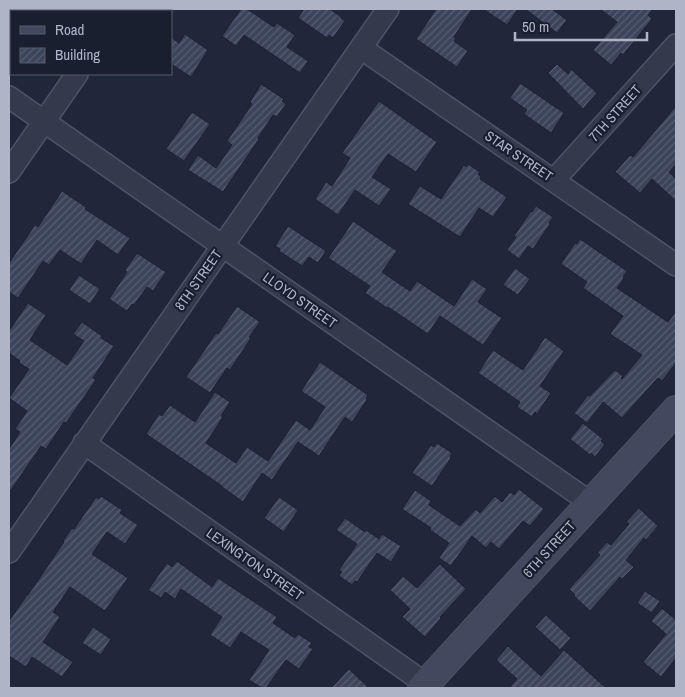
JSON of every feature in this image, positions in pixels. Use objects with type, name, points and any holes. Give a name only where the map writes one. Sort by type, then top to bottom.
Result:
[{"type":"main road","name":"6TH STREET","points":[[424,686],[676,410]]},
{"type":"street","name":"8TH STREET","points":[[9,552],[388,9]]},
{"type":"street","name":"7TH STREET","points":[[554,180],[676,45]]},
{"type":"street","name":"STAR STREET","points":[[361,48],[676,265]]},
{"type":"street","points":[[9,172],[77,75]]},
{"type":"street","name":"LLOYD STREET","points":[[9,97],[591,503]]},
{"type":"street","name":"LEXINGTON STREET","points":[[84,443],[424,686]]},
{"type":"building","points":[[241,9],[247,9],[274,27],[277,23],[295,35],[287,47],[308,61],[300,73],[244,35],[236,46],[222,36]]},
{"type":"building","points":[[304,9],[330,9],[345,21],[333,38],[329,35],[327,38],[298,18]]},
{"type":"building","points":[[436,9],[472,9],[454,37],[456,38],[454,41],[468,51],[457,67],[416,39]]},
{"type":"building","points":[[483,9],[518,9],[507,25]]},
{"type":"building","points":[[525,9],[552,9],[567,20],[557,33]]},
{"type":"building","points":[[600,9],[653,9],[648,15],[652,19],[623,55],[621,53],[611,65],[593,50],[617,22]]},
{"type":"building","points":[[185,34],[208,50],[191,77],[172,65],[172,38],[179,43]]},
{"type":"building","points":[[557,64],[568,74],[571,69],[597,93],[583,109],[548,73]]},
{"type":"building","points":[[520,83],[564,113],[551,133],[524,114],[527,110],[510,98]]},
{"type":"building","points":[[261,84],[284,99],[282,101],[286,104],[277,117],[273,115],[223,192],[188,170],[198,155],[216,168],[232,145],[227,141],[252,104],[250,102]]},
{"type":"building","points":[[379,101],[437,142],[416,172],[388,154],[372,177],[391,189],[379,206],[355,190],[338,215],[315,199],[326,182],[332,186],[350,158],[342,153]]},
{"type":"building","points":[[676,106],[676,164],[669,172],[676,179],[676,201],[652,179],[640,193],[615,172],[630,155],[633,157]]},
{"type":"building","points":[[192,112],[210,124],[184,161],[166,149]]},
{"type":"building","points":[[468,164],[480,172],[478,174],[481,177],[480,179],[507,197],[493,217],[479,208],[460,237],[408,204],[420,186],[441,199],[464,165],[466,167]]},
{"type":"building","points":[[62,191],[86,207],[85,209],[130,238],[118,255],[97,240],[81,264],[60,250],[49,265],[43,261],[18,298],[9,292],[9,263],[35,225],[38,227]]},
{"type":"building","points":[[536,206],[553,217],[533,249],[528,246],[519,259],[507,250],[516,237],[514,236]]},
{"type":"building","points":[[353,221],[397,251],[382,272],[410,291],[417,281],[454,306],[472,279],[487,289],[478,302],[502,318],[483,345],[440,316],[428,334],[365,293],[370,286],[328,258]]},
{"type":"building","points":[[288,226],[326,251],[318,263],[309,257],[302,266],[279,251],[280,249],[275,246]]},
{"type":"building","points":[[580,239],[627,271],[617,288],[668,322],[676,311],[676,363],[662,381],[658,378],[622,418],[603,402],[587,423],[574,413],[588,395],[590,396],[615,370],[623,376],[622,379],[642,355],[610,334],[623,316],[583,288],[587,282],[561,264],[575,243],[577,244]]},
{"type":"building","points":[[137,253],[166,272],[153,291],[147,287],[134,305],[132,304],[127,311],[109,299]]},
{"type":"building","points":[[515,268],[530,279],[518,295],[503,285]]},
{"type":"building","points":[[79,275],[100,289],[90,304],[69,290]]},
{"type":"building","points":[[28,303],[46,315],[30,340],[67,365],[84,341],[73,334],[82,322],[114,346],[93,378],[96,380],[66,423],[64,422],[46,449],[41,446],[9,493],[9,449],[20,432],[15,429],[27,411],[9,398],[29,369],[19,363],[20,361],[9,353],[9,331]]},
{"type":"building","points":[[237,306],[260,322],[230,370],[227,368],[210,393],[186,377]]},
{"type":"building","points":[[545,337],[564,351],[540,386],[551,393],[537,414],[535,412],[532,417],[517,407],[520,402],[478,373],[493,350],[523,370]]},
{"type":"building","points":[[320,362],[368,395],[367,400],[352,422],[345,417],[319,456],[298,442],[272,480],[262,473],[243,502],[146,434],[159,414],[162,416],[170,405],[195,422],[215,392],[230,402],[221,416],[223,417],[206,443],[236,463],[247,447],[268,461],[296,420],[310,430],[325,407],[301,391]]},
{"type":"building","points":[[583,423],[603,439],[601,441],[605,444],[595,457],[570,439]]},
{"type":"building","points":[[437,443],[452,453],[451,458],[432,486],[412,473],[431,445],[434,447]]},
{"type":"building","points":[[519,489],[544,509],[530,526],[523,521],[499,549],[491,542],[486,548],[472,536],[451,566],[439,558],[449,543],[430,530],[431,528],[402,509],[415,490],[431,501],[429,505],[460,526],[476,509],[480,513],[495,496],[502,502],[510,492],[514,495]]},
{"type":"building","points":[[101,496],[122,510],[120,513],[138,525],[125,544],[107,532],[92,554],[128,578],[105,611],[70,587],[53,612],[60,617],[43,642],[73,662],[62,677],[32,657],[26,667],[9,656],[9,621],[72,528],[74,529],[96,497],[99,499]]},
{"type":"building","points":[[279,497],[298,510],[284,532],[264,518]]},
{"type":"building","points":[[639,508],[658,526],[646,540],[644,538],[626,560],[634,567],[622,579],[620,577],[590,611],[569,589],[600,555],[597,553],[607,542],[611,545],[629,524],[626,522]]},
{"type":"building","points":[[345,518],[379,539],[382,534],[401,546],[391,562],[377,553],[357,582],[355,581],[352,585],[339,576],[342,572],[339,570],[357,544],[336,530]]},
{"type":"building","points":[[177,561],[212,587],[218,578],[277,617],[273,623],[295,638],[298,634],[312,643],[309,647],[313,649],[299,669],[286,660],[266,688],[262,688],[249,680],[269,650],[241,632],[230,648],[210,635],[222,617],[181,589],[175,599],[165,592],[161,598],[148,590],[167,563],[172,567]]},
{"type":"building","points":[[440,564],[466,589],[440,617],[425,637],[402,617],[410,609],[390,590],[403,576],[417,588]]},
{"type":"building","points":[[645,591],[660,601],[652,613],[637,603]]},
{"type":"building","points":[[662,608],[676,620],[676,658],[661,677],[643,662],[666,634],[651,621]]},
{"type":"building","points":[[546,615],[571,638],[560,650],[535,627]]},
{"type":"building","points":[[93,627],[111,639],[101,655],[82,643]]},
{"type":"building","points":[[508,646],[541,676],[564,650],[606,688],[509,688],[517,679],[496,660]]},
{"type":"building","points":[[349,669],[369,688],[331,688]]}]
